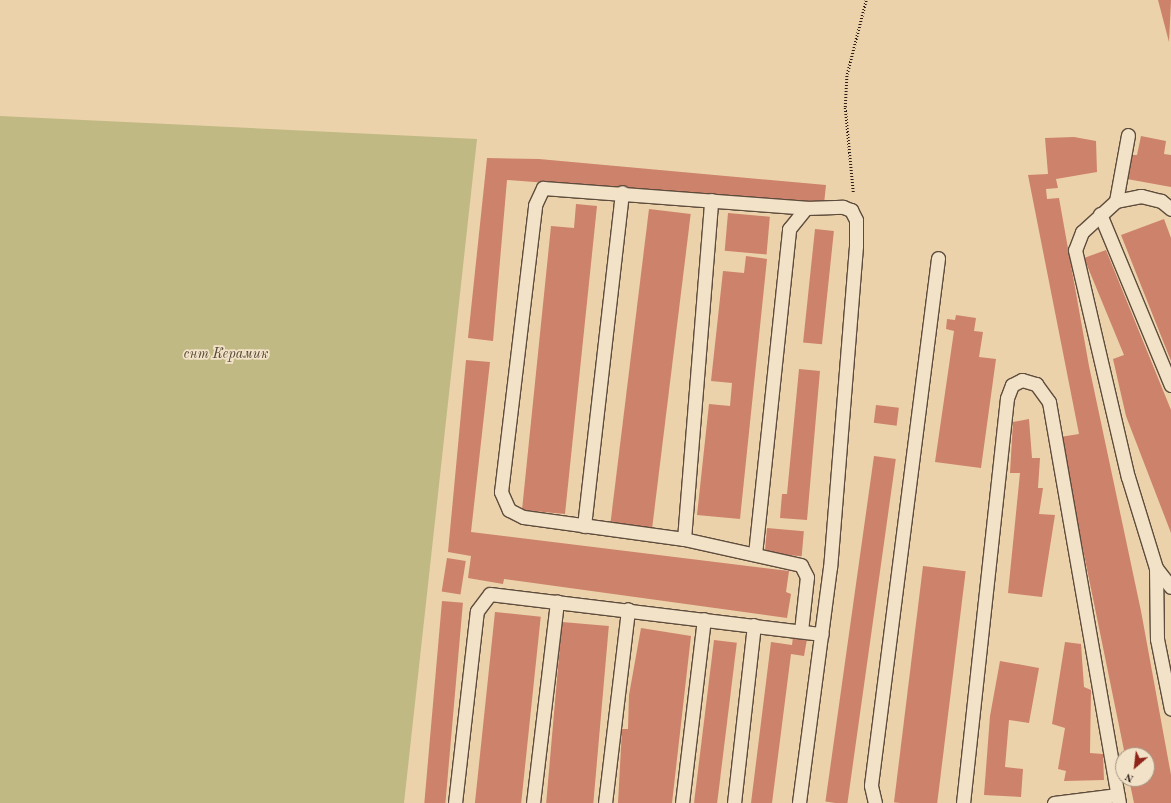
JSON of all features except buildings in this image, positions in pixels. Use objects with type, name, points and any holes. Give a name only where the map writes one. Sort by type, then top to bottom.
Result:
[{"type":"lane","points":[[1116,201],[1128,135]]},
{"type":"lane","points":[[799,803],[822,634],[856,220],[851,210],[843,207],[806,208],[547,186],[538,193],[501,492],[509,510],[523,517],[684,539],[793,562],[805,569],[807,583],[801,631]]},
{"type":"lane","points":[[584,526],[622,192]]},
{"type":"lane","points":[[1171,208],[1146,197],[1126,197],[1116,201],[1082,232],[1075,250],[1128,477],[1156,568],[1158,638],[1171,709]]},
{"type":"lane","points":[[684,539],[711,200]]},
{"type":"lane","points":[[755,554],[789,229],[806,208]]},
{"type":"lane","points":[[1100,214],[1171,385]]},
{"type":"lane","points":[[875,803],[872,777],[938,258]]},
{"type":"lane","points":[[963,803],[1007,398],[1012,385],[1022,380],[1036,384],[1049,402],[1118,799],[1054,803]]},
{"type":"lane","points":[[1156,568],[1171,587]]},
{"type":"lane","points":[[455,803],[477,611],[485,597],[496,593],[822,634]]},
{"type":"lane","points":[[533,803],[557,600]]},
{"type":"lane","points":[[605,803],[628,609]]},
{"type":"lane","points":[[682,803],[704,619]]},
{"type":"lane","points":[[734,803],[754,625]]},
{"type":"path","points":[[856,220],[845,100],[854,37],[866,0]]},
{"type":"green space","name":"снт Керамик","points":[[0,116],[477,139],[404,803],[0,803]]}]
